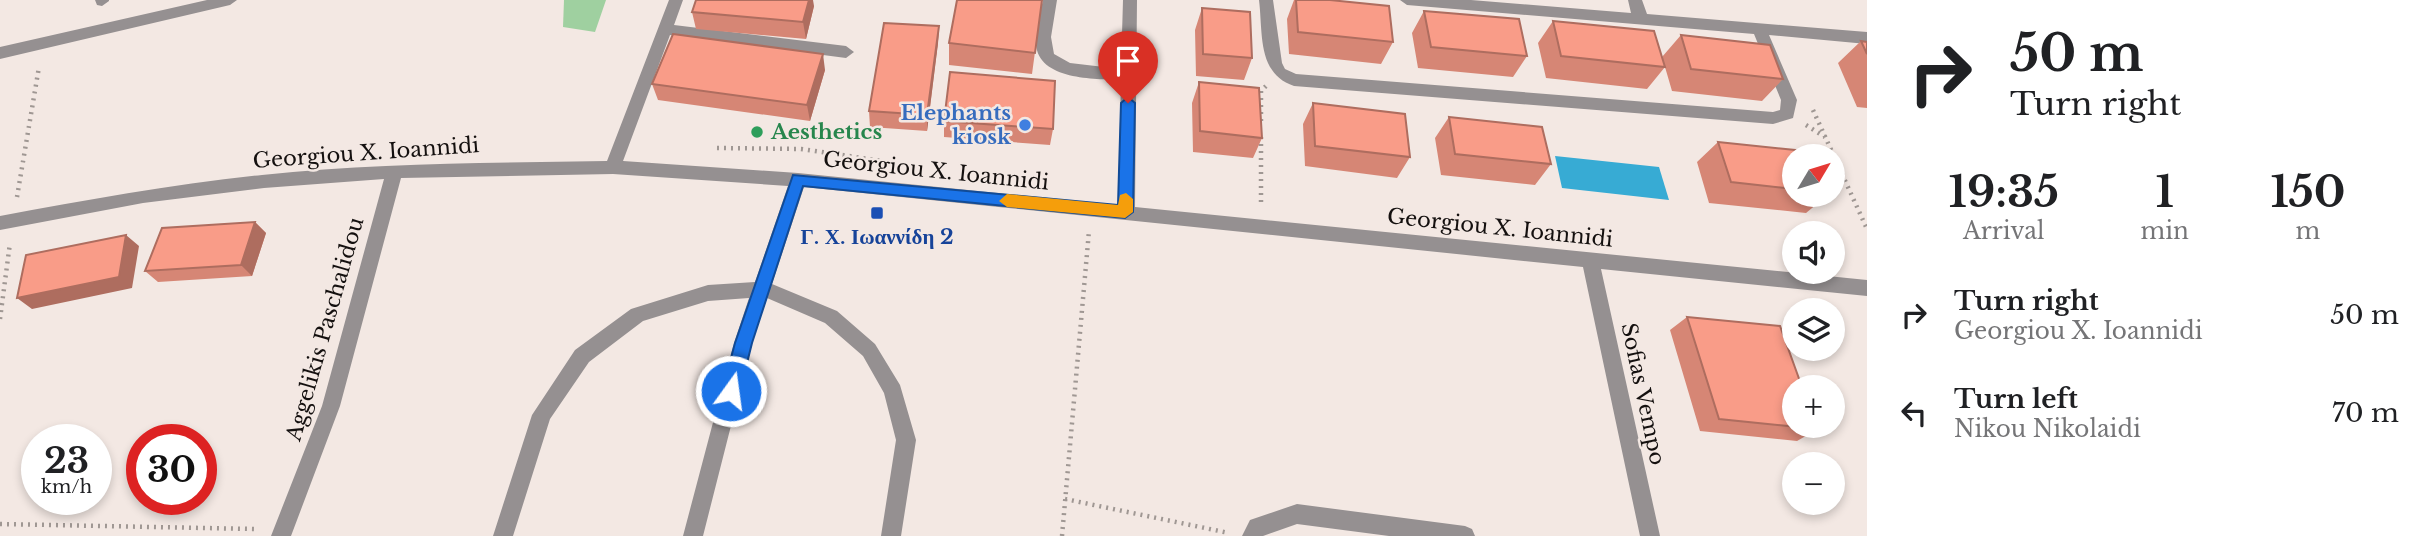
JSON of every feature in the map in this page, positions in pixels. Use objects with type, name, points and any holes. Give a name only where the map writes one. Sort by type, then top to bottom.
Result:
[{"type":"street","points":[[0,53],[230,0]]},
{"type":"street","points":[[613,167],[676,0]]},
{"type":"street","points":[[1050,0],[1044,49],[1049,60],[1065,68],[1129,75]]},
{"type":"street","points":[[1125,212],[1130,0]]},
{"type":"street","points":[[1266,0],[1274,64],[1280,73],[1294,80],[1773,118],[1787,114],[1789,100],[1760,31]]},
{"type":"street","points":[[1407,0],[1867,38]]},
{"type":"street","points":[[1635,0],[1641,21]]},
{"type":"street","points":[[665,29],[846,52]]},
{"type":"street","name":"Georgiou X. Ioannidi","points":[[6,221],[143,196],[264,181],[394,172],[613,167],[798,180],[1867,288]]},
{"type":"street","name":"Aggelikis Paschalidou","points":[[283,533],[331,406],[394,172]]},
{"type":"street","points":[[694,536],[743,343],[798,180]]},
{"type":"street","name":"Sofias Vempo","points":[[1591,261],[1650,536]]},
{"type":"street","points":[[503,536],[542,415],[582,356],[638,316],[708,293],[762,289],[831,317],[869,350],[893,391],[906,440],[891,536]]},
{"type":"street","points":[[1242,535],[1257,527],[1297,514],[1465,536]]},
{"type":"path","points":[[0,319],[6,221],[43,43]]},
{"type":"path","points":[[1261,226],[1264,211],[1260,202],[1261,91],[1280,73]]},
{"type":"path","points":[[1809,102],[1867,229]]},
{"type":"path","points":[[1062,536],[1091,209]]},
{"type":"path","points":[[1065,499],[1242,535]]},
{"type":"path","points":[[0,524],[283,533]]},
{"type":"green space","points":[[564,0],[606,0],[595,32],[563,27]]},
{"type":"water","points":[[1555,156],[1659,167],[1669,200],[1562,188]]},
{"type":"building","points":[[696,0],[809,0],[803,22],[692,12]]},
{"type":"building","points":[[957,0],[1042,0],[1035,53],[949,43]]},
{"type":"building","points":[[1296,0],[1330,0],[1389,6],[1393,42],[1298,32]]},
{"type":"building","points":[[1202,8],[1250,12],[1252,58],[1203,54]]},
{"type":"building","points":[[1424,11],[1519,19],[1527,56],[1431,47]]},
{"type":"building","points":[[1553,21],[1654,31],[1665,67],[1561,56]]},
{"type":"building","points":[[884,23],[939,26],[927,115],[869,111]]},
{"type":"building","points":[[673,34],[823,54],[807,105],[652,84]]},
{"type":"building","points":[[1681,35],[1770,45],[1783,79],[1691,69]]},
{"type":"building","points":[[1861,41],[1867,42],[1867,54]]},
{"type":"building","points":[[950,72],[1055,81],[1053,129],[944,121]]},
{"type":"building","points":[[1199,82],[1259,88],[1262,138],[1200,131]]},
{"type":"building","points":[[1313,103],[1405,114],[1410,157],[1315,146]]},
{"type":"building","points":[[1449,117],[1542,127],[1551,164],[1455,154]]},
{"type":"building","points":[[1718,142],[1782,149],[1782,188],[1731,182]]},
{"type":"building","points":[[255,222],[241,265],[145,271],[162,228]]},
{"type":"building","points":[[126,235],[119,277],[17,298],[26,255]]},
{"type":"building","points":[[1687,317],[1780,326],[1782,361],[1793,361],[1798,375],[1782,375],[1782,425],[1719,419]]},
{"type":"slow traffic","points":[[1007,201],[1125,212],[1126,199]]},
{"type":"place","name":"Elephants kiosk","points":[[1025,125]]},
{"type":"place","name":"Aesthetics","points":[[757,132]]},
{"type":"place","name":"Γ. Χ. Ιωαννίδη 2","points":[[877,213]]},
{"type":"route","points":[[731,391],[743,343],[798,180],[1125,212],[1128,103]]}]
